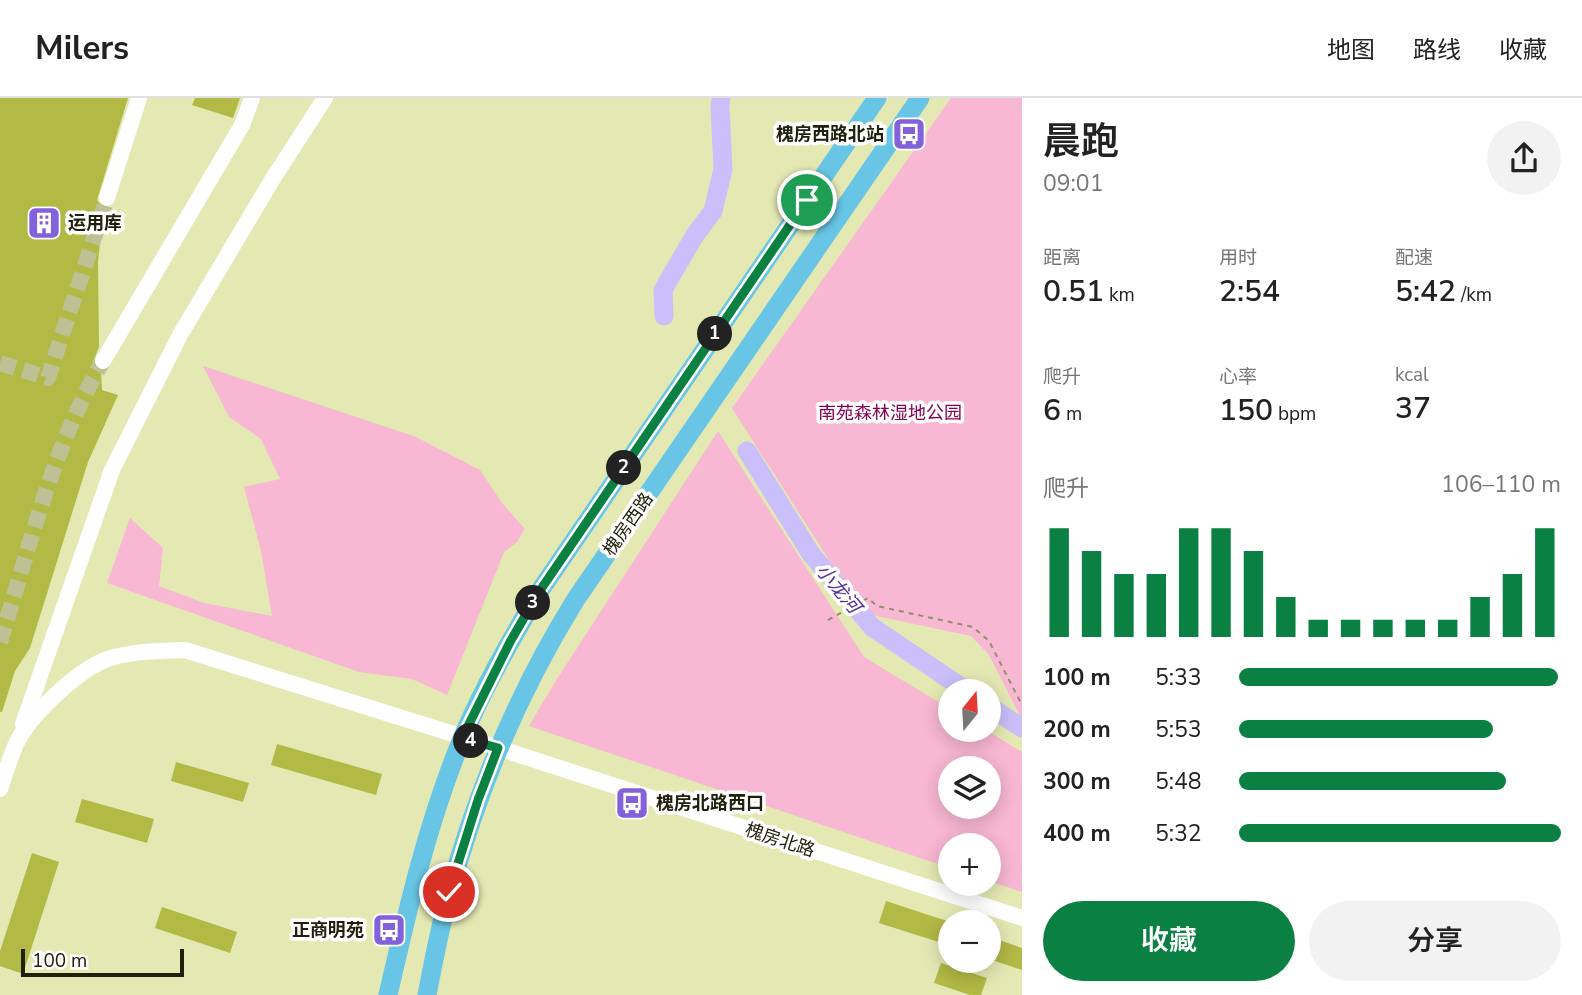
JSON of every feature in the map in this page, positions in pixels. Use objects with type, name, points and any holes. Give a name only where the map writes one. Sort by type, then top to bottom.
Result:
[{"type":"main road","name":"槐房西路","points":[[388,995],[426,844],[462,738],[510,642],[539,592],[877,98]]},
{"type":"main road","name":"槐房西路","points":[[427,995],[449,892],[478,800],[498,748],[553,637],[576,599],[920,98]]},
{"type":"street","points":[[107,198],[139,98]]},
{"type":"street","points":[[103,361],[242,124],[252,98]]},
{"type":"street","points":[[0,789],[112,470],[180,335],[324,98]]},
{"type":"street","name":"槐房北路","points":[[17,743],[34,716],[71,681],[104,660],[145,651],[185,650],[498,748],[1022,918]]},
{"type":"path","points":[[828,620],[868,598],[877,606],[973,628],[989,641],[1022,705]]},
{"type":"green space","name":"南苑森林湿地公园","points":[[951,98],[1022,98],[1022,720],[989,655],[971,636],[872,615],[850,593],[732,408]]},
{"type":"green space","points":[[203,366],[416,437],[480,470],[502,503],[525,529],[517,542],[504,552],[447,695],[412,679],[359,672],[107,583],[130,518],[163,548],[159,586],[204,603],[272,616],[261,551],[244,487],[280,479],[261,439],[229,417]]},
{"type":"green space","points":[[718,431],[864,657],[938,702],[938,742],[1001,742],[1001,739],[1022,752],[1022,892],[1001,885],[1001,833],[938,833],[938,864],[529,726]]},
{"type":"building","points":[[0,98],[128,98],[97,200],[104,208],[98,262],[99,347],[93,362],[94,367],[101,371],[102,390],[118,395],[88,462],[30,648],[15,671],[2,712],[0,712]]},
{"type":"building","points":[[195,98],[240,98],[233,118],[192,105]]},
{"type":"building","points":[[277,744],[382,774],[376,795],[271,765]]},
{"type":"building","points":[[176,762],[249,783],[243,802],[171,781]]},
{"type":"building","points":[[82,799],[154,819],[147,843],[75,822]]},
{"type":"building","points":[[32,853],[59,862],[23,974],[0,966],[0,951]]},
{"type":"building","points":[[886,901],[938,918],[938,942],[879,923]]},
{"type":"building","points":[[162,907],[237,932],[230,953],[155,928]]},
{"type":"building","points":[[1001,941],[1022,948],[1022,970],[1001,963]]},
{"type":"building","points":[[938,972],[972,973],[987,978],[981,995],[970,995],[934,983]]},
{"type":"waterway","name":"小龙河","points":[[664,316],[663,290],[695,235],[713,211],[723,169],[721,98]]},
{"type":"waterway","name":"小龙河","points":[[747,451],[811,554],[872,627],[949,679]]},
{"type":"waterway","name":"小龙河","points":[[1001,714],[1022,728]]},
{"type":"tunnel","points":[[0,363],[48,378],[107,198]]},
{"type":"tunnel","points":[[0,642],[56,463],[85,394],[103,361]]},
{"type":"place","name":"槐房西路北站","points":[[909,134]]},
{"type":"place","name":"运用库","points":[[44,223]]},
{"type":"place","name":"槐房北路西口","points":[[632,803]]},
{"type":"place","name":"正商明苑","points":[[389,930]]},
{"type":"route","points":[[449,892],[478,800],[498,748],[462,738],[484,692],[539,592],[807,200]]}]
